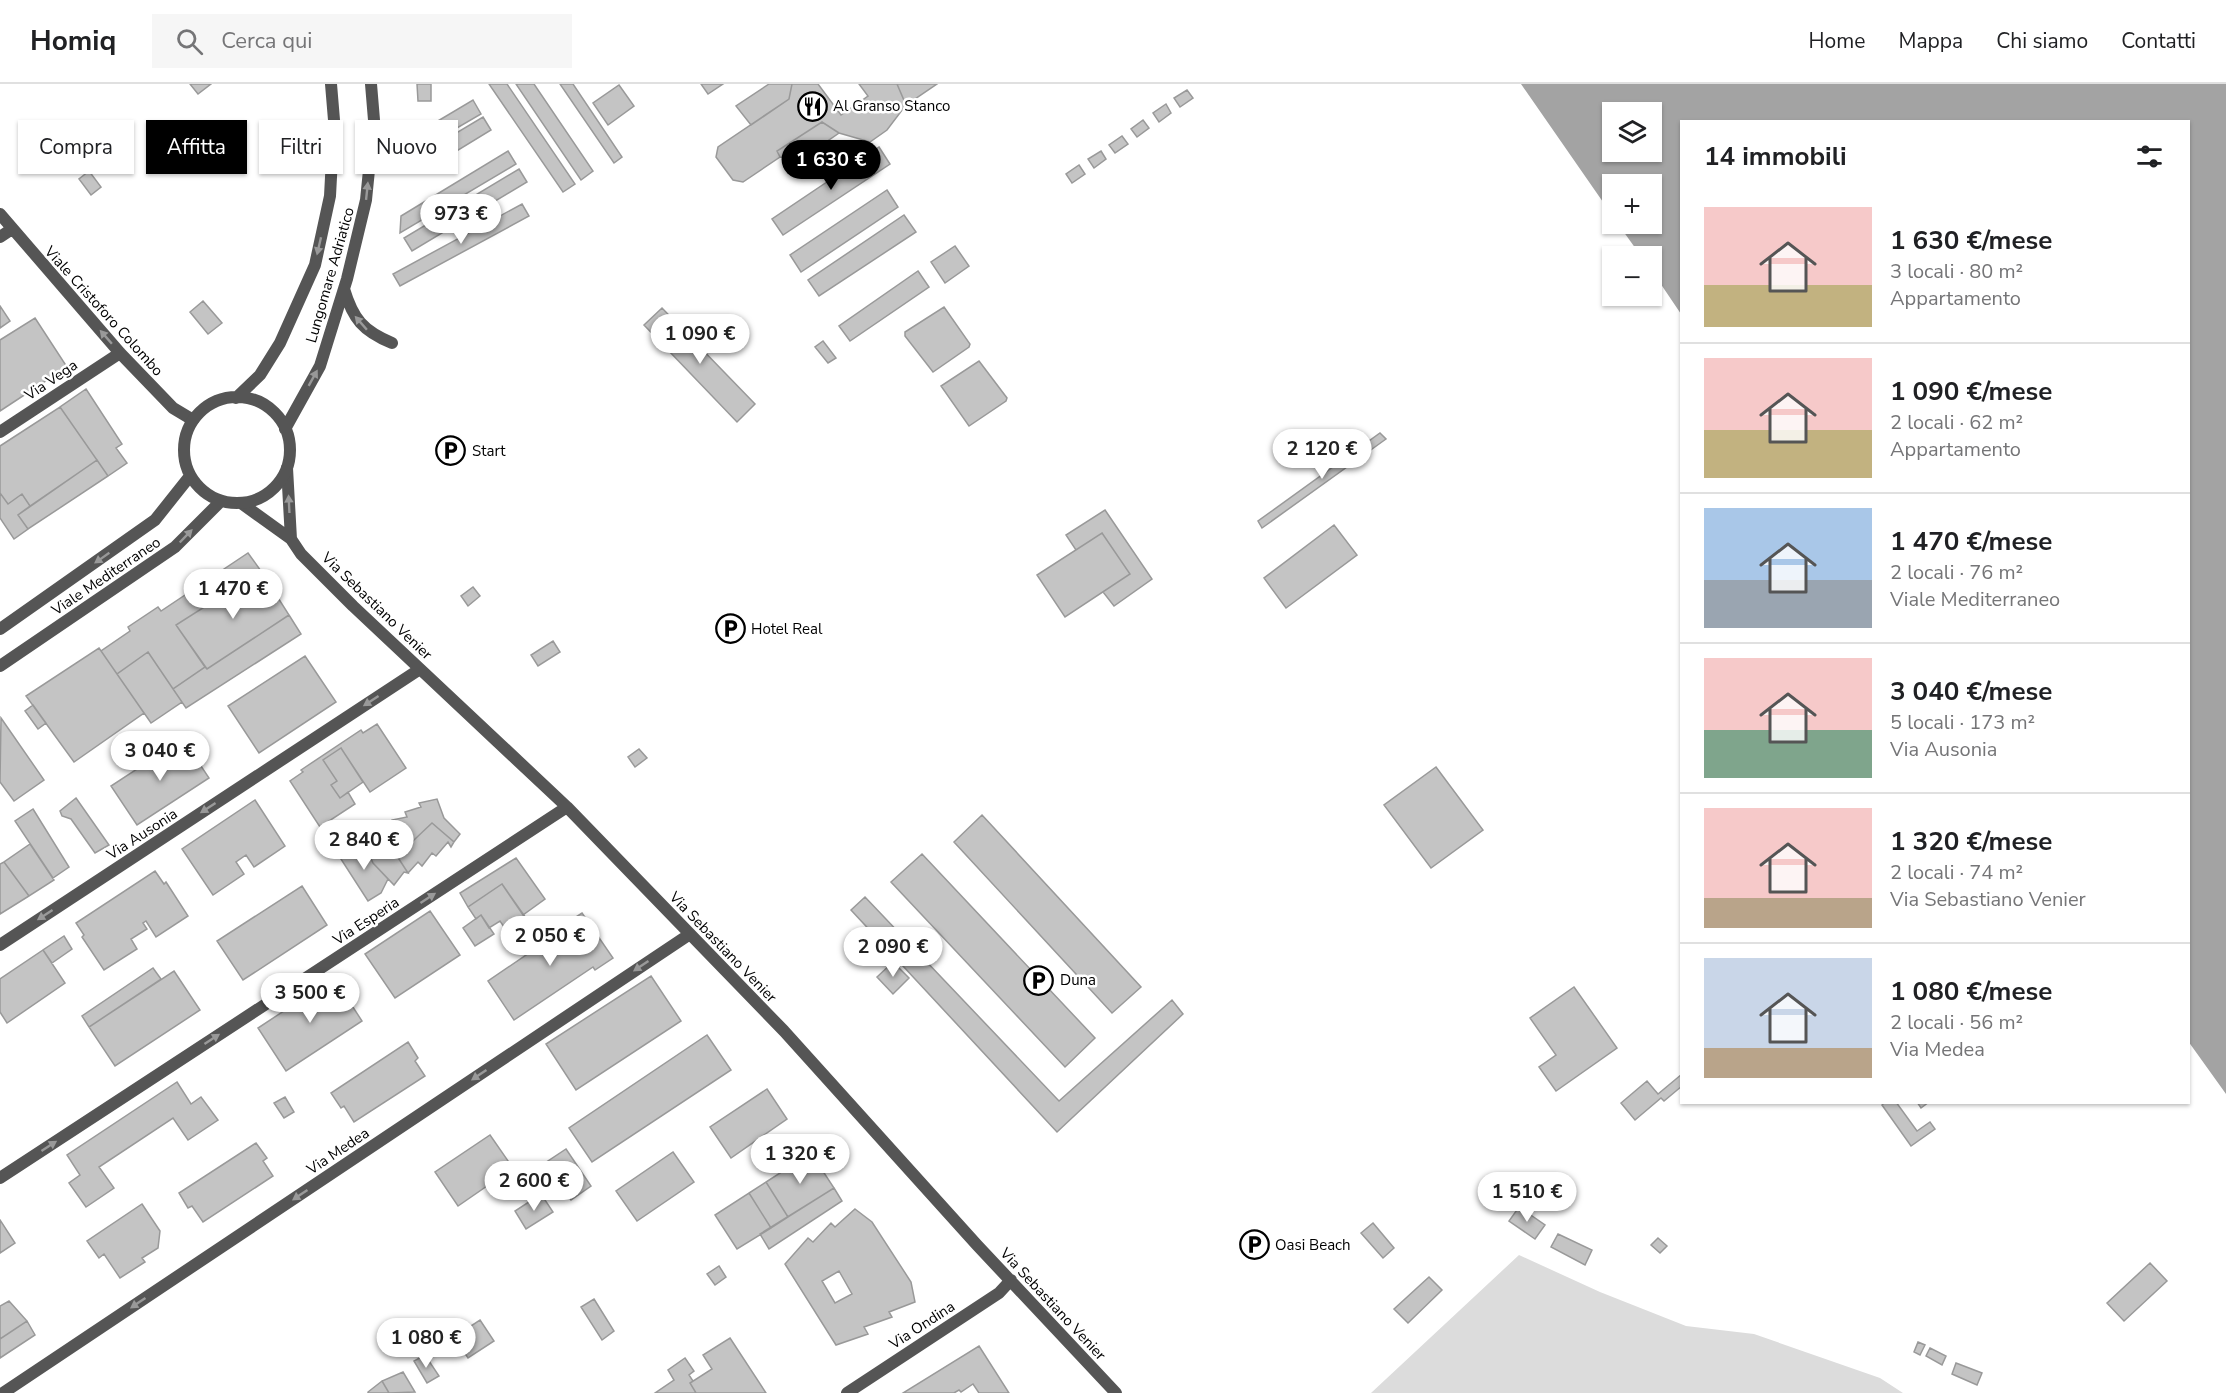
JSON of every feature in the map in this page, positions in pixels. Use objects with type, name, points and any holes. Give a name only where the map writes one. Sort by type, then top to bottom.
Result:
[{"type":"street","name":"Lungomare Adriatico","points":[[236,398],[260,375],[280,343],[315,265],[330,196],[334,120],[332,84]]},
{"type":"street","name":"Lungomare Adriatico","points":[[285,429],[320,366],[344,289],[366,200],[374,120],[371,84]]},
{"type":"street","name":"Viale Cristoforo Colombo","points":[[0,214],[120,353],[173,408],[193,420]]},
{"type":"street","points":[[0,237],[12,229]]},
{"type":"street","points":[[344,289],[350,309],[363,327],[373,335],[392,343]]},
{"type":"street","name":"Via Vega","points":[[0,432],[120,353]]},
{"type":"street","points":[[287,468],[280,481],[256,500],[241,503],[220,501],[198,487],[190,476],[185,462],[186,434],[193,420],[204,409],[219,401],[236,398],[251,399],[265,406],[277,416],[285,429],[289,442],[287,468],[291,539]]},
{"type":"street","name":"Viale Mediterraneo","points":[[0,629],[155,520],[190,476]]},
{"type":"street","name":"Viale Mediterraneo","points":[[0,666],[176,547],[220,501]]},
{"type":"street","name":"Via Sebastiano Venier","points":[[241,503],[291,539],[327,580],[567,807],[784,1031],[977,1245],[1116,1393]]},
{"type":"street","name":"Via Ausonia","points":[[0,945],[420,669]]},
{"type":"street","name":"Via Esperia","points":[[0,1178],[567,807]]},
{"type":"street","name":"Via Medea","points":[[3,1393],[690,934]]},
{"type":"street","name":"Via Ondina","points":[[847,1393],[999,1293],[1011,1280]]},
{"type":"shaded area","points":[[1521,84],[2226,84],[2226,1094],[2190,1044],[2190,120],[1680,120],[1680,313],[1662,286],[1662,246],[1634,246],[1625,234],[1662,234],[1662,174],[1602,174],[1602,201]]},
{"type":"shaded area","points":[[1519,1255],[1600,1292],[1686,1326],[1754,1334],[1880,1378],[1903,1393],[1371,1393]]},
{"type":"building","points":[[190,84],[211,84],[198,94]]},
{"type":"building","points":[[417,84],[431,84],[431,101],[418,101]]},
{"type":"building","points":[[489,84],[507,84],[575,184],[563,192]]},
{"type":"building","points":[[516,84],[534,84],[593,171],[581,180]]},
{"type":"building","points":[[560,84],[573,84],[622,157],[614,163]]},
{"type":"building","points":[[701,84],[723,84],[708,94]]},
{"type":"building","points":[[769,84],[792,84],[789,99],[751,125],[736,106]]},
{"type":"building","points":[[792,84],[818,84],[841,115],[868,96],[859,84],[897,84],[906,105],[887,130],[870,142],[839,133],[822,122],[777,151],[780,157],[743,182],[733,180],[716,157],[718,147],[789,99]]},
{"type":"building","points":[[897,84],[937,84],[906,105]]},
{"type":"building","points":[[619,85],[634,106],[608,125],[593,103]]},
{"type":"building","points":[[1187,90],[1193,98],[1180,107],[1174,98]]},
{"type":"building","points":[[473,100],[481,114],[458,127],[458,120],[439,120]]},
{"type":"building","points":[[1166,104],[1171,113],[1159,122],[1153,113]]},
{"type":"building","points":[[483,117],[491,130],[458,150],[458,132]]},
{"type":"building","points":[[1143,120],[1149,128],[1137,137],[1131,129]]},
{"type":"building","points":[[822,122],[839,133],[800,160],[780,157],[777,151]]},
{"type":"building","points":[[1122,136],[1128,144],[1115,153],[1109,145]]},
{"type":"building","points":[[879,147],[890,164],[783,235],[772,219]]},
{"type":"building","points":[[508,151],[516,164],[400,233],[401,216]]},
{"type":"building","points":[[1101,151],[1106,159],[1094,168],[1088,159]]},
{"type":"building","points":[[1079,165],[1085,174],[1072,183],[1066,174]]},
{"type":"building","points":[[519,169],[527,182],[412,251],[404,238]]},
{"type":"building","points":[[85,174],[91,174],[101,187],[91,195],[79,179]]},
{"type":"building","points":[[887,190],[898,207],[801,272],[790,255]]},
{"type":"building","points":[[522,204],[529,216],[400,286],[393,274]]},
{"type":"building","points":[[904,215],[916,232],[819,296],[808,280]]},
{"type":"building","points":[[955,246],[969,266],[945,283],[931,262]]},
{"type":"building","points":[[918,271],[929,287],[850,341],[839,326]]},
{"type":"building","points":[[203,301],[222,323],[208,334],[190,312]]},
{"type":"building","points":[[0,306],[10,321],[0,328]]},
{"type":"building","points":[[944,307],[970,344],[933,372],[905,336],[905,332]]},
{"type":"building","points":[[662,308],[755,404],[737,422],[644,325]]},
{"type":"building","points":[[35,318],[67,367],[0,411],[0,340]]},
{"type":"building","points":[[823,341],[836,358],[828,363],[815,347]]},
{"type":"building","points":[[979,361],[1007,398],[1006,401],[969,426],[941,386]]},
{"type":"building","points":[[86,389],[122,444],[116,448],[127,463],[108,476],[60,407]]},
{"type":"building","points":[[60,407],[97,460],[30,506],[22,494],[8,504],[0,493],[0,446]]},
{"type":"building","points":[[1380,433],[1386,439],[1262,528],[1258,521]]},
{"type":"building","points":[[97,460],[108,476],[28,529],[18,515]]},
{"type":"building","points":[[0,493],[8,504],[22,494],[30,506],[18,515],[28,529],[14,539],[0,518]]},
{"type":"building","points":[[1105,510],[1152,579],[1114,606],[1103,592],[1130,574],[1102,533],[1076,550],[1066,535]]},
{"type":"building","points":[[1334,525],[1357,555],[1286,608],[1264,578]]},
{"type":"building","points":[[1102,533],[1130,574],[1065,617],[1037,575]]},
{"type":"building","points":[[248,553],[261,571],[176,625],[205,667],[173,689],[148,652],[117,674],[101,651],[130,631],[128,627],[158,607],[161,611]]},
{"type":"building","points":[[261,571],[289,615],[207,669],[176,625]]},
{"type":"building","points":[[473,587],[480,596],[468,606],[461,596]]},
{"type":"building","points":[[289,615],[301,634],[186,708],[173,689]]},
{"type":"building","points":[[553,641],[560,652],[538,666],[531,655]]},
{"type":"building","points":[[99,648],[144,713],[74,762],[26,696]]},
{"type":"building","points":[[148,652],[182,702],[151,723],[117,674]]},
{"type":"building","points":[[305,656],[336,702],[259,753],[228,706]]},
{"type":"building","points":[[33,705],[46,723],[38,729],[25,711]]},
{"type":"building","points":[[1,718],[44,780],[14,801],[0,782]]},
{"type":"building","points":[[377,724],[406,768],[370,792],[341,748],[323,760],[337,781],[331,785],[340,798],[348,792],[355,804],[320,827],[290,781],[303,772],[301,770],[361,730],[363,733]]},
{"type":"building","points":[[183,739],[209,778],[137,825],[111,786]]},
{"type":"building","points":[[341,748],[363,782],[340,798],[331,785],[337,781],[323,760]]},
{"type":"building","points":[[639,749],[647,758],[635,767],[628,757]]},
{"type":"building","points":[[1436,767],[1483,830],[1431,868],[1384,805]]},
{"type":"building","points":[[76,798],[109,845],[95,853],[71,819],[62,816],[60,811]]},
{"type":"building","points":[[437,799],[444,818],[460,834],[454,842],[432,823],[397,856],[408,873],[404,872],[394,885],[373,863],[363,840],[379,835],[377,831],[393,826],[392,820],[407,817],[405,812],[421,807],[419,803]]},
{"type":"building","points":[[255,800],[285,846],[254,867],[246,855],[236,862],[244,874],[213,895],[182,849]]},
{"type":"building","points":[[33,809],[69,867],[53,878],[15,821]]},
{"type":"building","points":[[982,815],[1141,987],[1112,1013],[954,842]]},
{"type":"building","points":[[432,823],[454,842],[451,847],[448,842],[436,856],[432,853],[422,866],[418,862],[408,873],[397,856]]},
{"type":"building","points":[[363,840],[373,863],[388,879],[381,893],[368,901],[339,856],[361,846]]},
{"type":"building","points":[[30,844],[54,880],[29,896],[4,862]]},
{"type":"building","points":[[922,854],[1095,1038],[1065,1067],[891,882]]},
{"type":"building","points":[[516,858],[545,899],[523,915],[502,884],[468,907],[460,893]]},
{"type":"building","points":[[4,862],[29,896],[0,914],[0,864]]},
{"type":"building","points":[[155,871],[164,884],[166,882],[188,916],[156,937],[146,921],[143,923],[147,929],[131,939],[137,949],[104,970],[82,937],[84,935],[76,923]]},
{"type":"building","points":[[502,884],[526,918],[514,927],[511,922],[504,927],[500,921],[489,928],[481,915],[476,919],[468,907]]},
{"type":"building","points":[[302,886],[327,925],[243,980],[217,941]]},
{"type":"building","points":[[865,897],[1059,1101],[1172,1000],[1183,1014],[1057,1132],[851,910]]},
{"type":"building","points":[[430,911],[460,955],[395,998],[365,954]]},
{"type":"building","points":[[582,913],[613,958],[595,970],[593,967],[514,1020],[488,981],[567,927],[565,924]]},
{"type":"building","points":[[481,915],[494,934],[475,946],[463,928]]},
{"type":"building","points":[[64,936],[72,949],[52,963],[43,950]]},
{"type":"building","points":[[43,950],[65,983],[7,1023],[0,1012],[0,979]]},
{"type":"building","points":[[893,962],[909,978],[893,994],[877,977]]},
{"type":"building","points":[[153,968],[161,979],[89,1027],[82,1016]]},
{"type":"building","points":[[174,971],[200,1010],[115,1066],[89,1027]]},
{"type":"building","points":[[651,976],[681,1021],[576,1090],[546,1044]]},
{"type":"building","points":[[334,978],[362,1021],[286,1071],[258,1028]]},
{"type":"building","points":[[1574,987],[1617,1048],[1556,1091],[1539,1067],[1556,1055],[1530,1018]]},
{"type":"building","points":[[707,1035],[731,1070],[592,1162],[569,1128]]},
{"type":"building","points":[[408,1042],[418,1058],[415,1061],[425,1076],[354,1122],[344,1106],[341,1108],[331,1093]]},
{"type":"building","points":[[1680,1076],[1680,1088],[1664,1101],[1661,1098],[1635,1120],[1621,1103],[1647,1081],[1658,1094]]},
{"type":"building","points":[[177,1082],[191,1104],[201,1097],[218,1120],[188,1140],[173,1118],[99,1167],[114,1188],[86,1207],[69,1183],[80,1175],[67,1155]]},
{"type":"building","points":[[767,1089],[787,1119],[731,1158],[710,1127]]},
{"type":"building","points":[[285,1097],[294,1112],[284,1118],[274,1103]]},
{"type":"building","points":[[1897,1104],[1917,1131],[1930,1122],[1935,1129],[1911,1146],[1882,1105]]},
{"type":"building","points":[[490,1135],[513,1168],[458,1206],[435,1172]]},
{"type":"building","points":[[256,1143],[267,1158],[263,1161],[273,1176],[203,1222],[192,1206],[188,1208],[179,1193]]},
{"type":"building","points":[[566,1149],[591,1186],[571,1200],[545,1163]]},
{"type":"building","points":[[673,1152],[694,1182],[637,1221],[616,1191]]},
{"type":"building","points":[[811,1153],[834,1188],[788,1217],[766,1182]]},
{"type":"building","points":[[766,1182],[788,1217],[771,1228],[749,1193]]},
{"type":"building","points":[[834,1188],[842,1201],[769,1249],[760,1234]]},
{"type":"building","points":[[749,1193],[771,1228],[737,1249],[715,1215]]},
{"type":"building","points":[[541,1194],[553,1212],[526,1229],[515,1211]]},
{"type":"building","points":[[142,1204],[160,1231],[158,1248],[142,1258],[145,1262],[120,1278],[104,1254],[99,1258],[87,1241]]},
{"type":"building","points":[[1519,1207],[1545,1225],[1535,1239],[1509,1221]]},
{"type":"building","points":[[855,1209],[872,1222],[911,1282],[915,1302],[889,1312],[892,1317],[864,1327],[868,1334],[836,1345],[785,1264],[808,1238],[813,1242],[831,1223],[835,1227]],"holes":[[[839,1271],[852,1294],[835,1303],[822,1281]]]},
{"type":"building","points":[[0,1220],[15,1243],[0,1253]]},
{"type":"building","points":[[1373,1223],[1394,1248],[1383,1258],[1361,1233]]},
{"type":"building","points":[[1558,1234],[1592,1250],[1585,1265],[1551,1247]]},
{"type":"building","points":[[1658,1238],[1667,1246],[1660,1253],[1651,1245]]},
{"type":"building","points":[[2150,1263],[2167,1281],[2124,1321],[2107,1303]]},
{"type":"building","points":[[719,1266],[726,1277],[715,1285],[707,1274]]},
{"type":"building","points":[[1429,1277],[1442,1290],[1408,1323],[1394,1309]]},
{"type":"building","points":[[594,1299],[614,1331],[602,1340],[581,1307]]},
{"type":"building","points":[[9,1301],[27,1321],[0,1339],[0,1306]]},
{"type":"building","points":[[480,1320],[494,1341],[468,1358],[454,1337]]},
{"type":"building","points":[[27,1321],[35,1335],[0,1358],[0,1339]]},
{"type":"building","points":[[730,1338],[766,1393],[696,1393],[690,1383],[712,1369],[703,1355]]},
{"type":"building","points":[[1918,1342],[1925,1345],[1920,1355],[1914,1352]]},
{"type":"building","points":[[979,1346],[1009,1393],[979,1393],[973,1384],[961,1392],[959,1390],[954,1393],[903,1393]]},
{"type":"building","points":[[1930,1348],[1946,1356],[1942,1365],[1926,1356]]},
{"type":"building","points":[[425,1355],[439,1376],[427,1383],[414,1361]]},
{"type":"building","points":[[685,1358],[694,1371],[689,1375],[693,1381],[690,1383],[696,1393],[655,1393],[674,1380],[668,1370]]},
{"type":"building","points":[[1956,1363],[1982,1373],[1977,1385],[1952,1374]]},
{"type":"building","points":[[403,1372],[415,1392],[389,1393],[382,1381]]},
{"type":"building","points":[[382,1381],[389,1393],[368,1393],[368,1392]]},
{"type":"place","name":"Al Granso Stanco","points":[[812,106]]},
{"type":"place","name":"Start","points":[[451,451]]},
{"type":"place","name":"Hotel Real","points":[[730,629]]},
{"type":"place","name":"Duna","points":[[1039,980]]},
{"type":"place","name":"Oasi Beach","points":[[1254,1245]]}]
